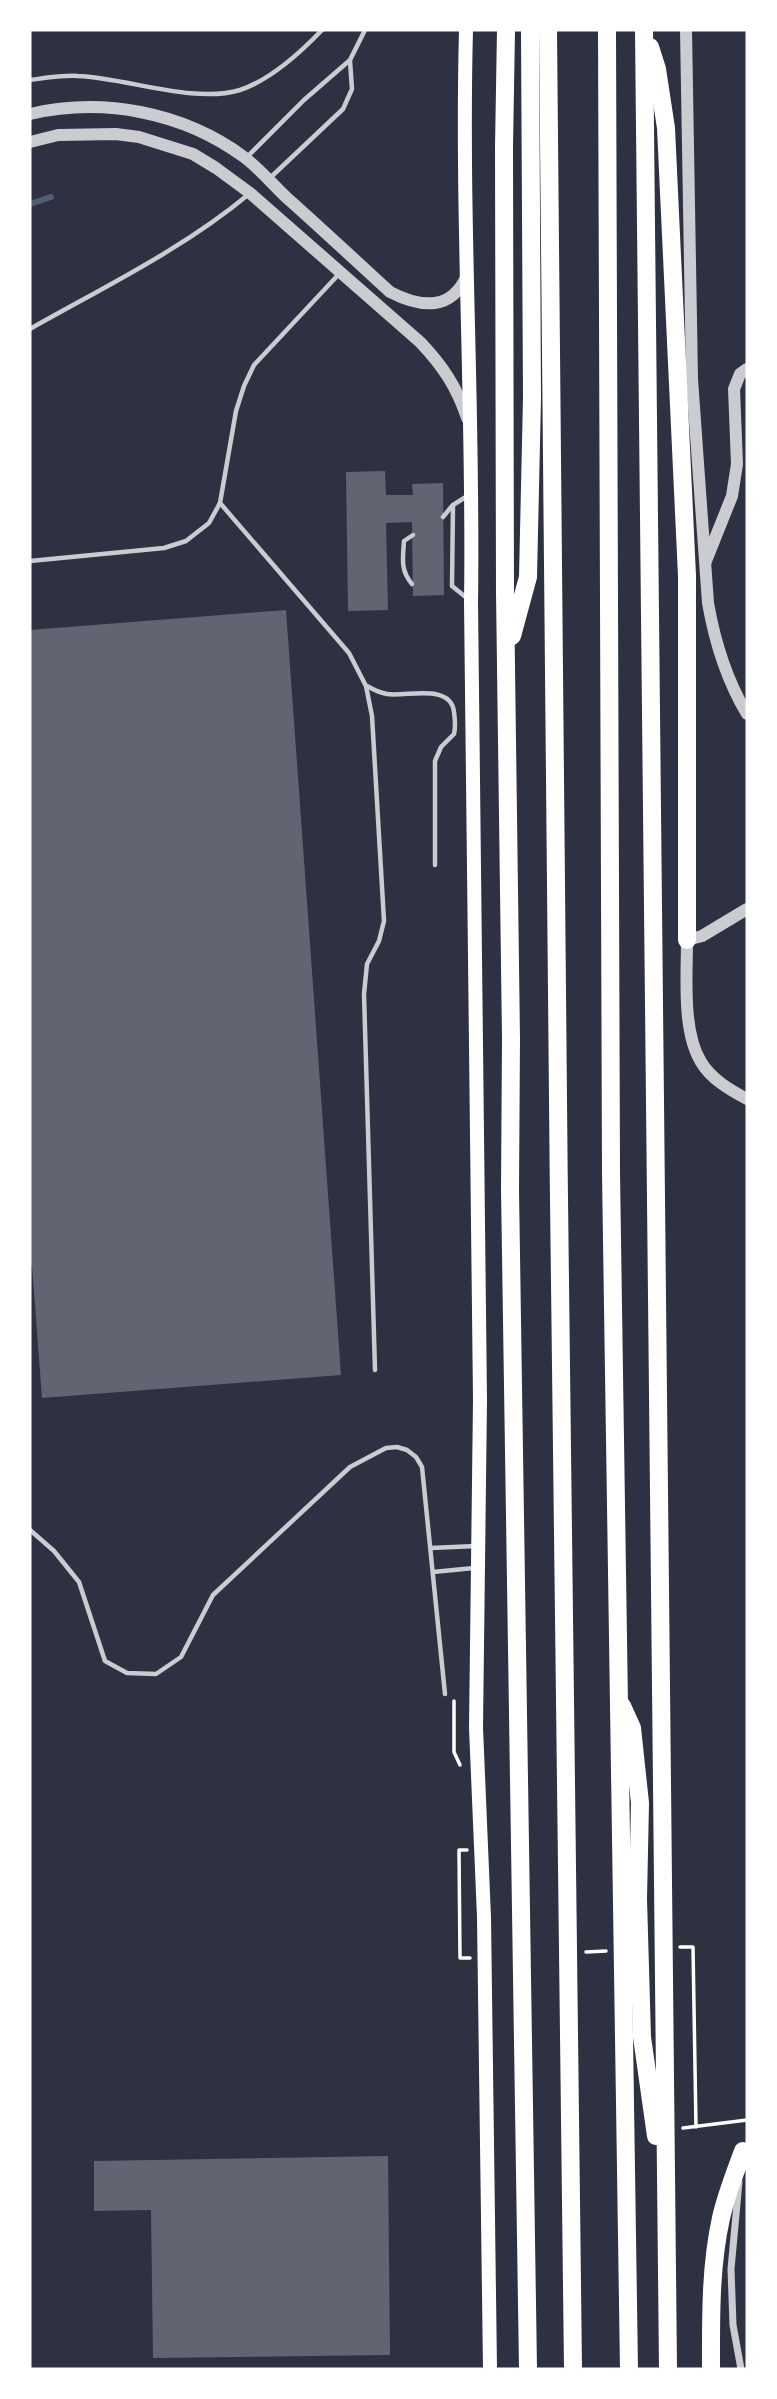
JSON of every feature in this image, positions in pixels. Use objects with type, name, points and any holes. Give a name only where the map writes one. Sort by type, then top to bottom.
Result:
[{"type":"highway","points":[[506,30],[504,147],[510,1217],[528,2369]]},
{"type":"highway","points":[[506,658],[528,577],[532,397],[530,30]]},
{"type":"highway","points":[[548,30],[551,589],[557,888],[573,2369]]},
{"type":"highway","points":[[607,30],[611,1173],[629,2369]]},
{"type":"highway","points":[[644,30],[657,69],[666,128],[688,576],[687,940]]},
{"type":"highway","points":[[644,30],[668,2369]]},
{"type":"highway","points":[[619,1698],[632,1728],[640,1803],[638,1899],[642,2036],[657,2142],[666,2154]]},
{"type":"highway","points":[[711,2369],[716,2242],[745,2147]]},
{"type":"main road","points":[[466,30],[464,96],[473,494],[471,602],[480,1400],[476,1728],[484,1917],[490,2369]]},
{"type":"street","points":[[686,30],[692,379],[705,566],[713,635],[722,664],[747,714]]},
{"type":"street","points":[[30,114],[100,106],[132,110],[179,123],[213,138],[246,158],[390,292],[400,297],[424,304],[441,302],[462,288],[468,275]]},
{"type":"street","points":[[30,142],[58,135],[97,133],[139,137],[193,154],[216,168],[250,193],[439,361],[462,401],[471,432]]},
{"type":"street","points":[[705,566],[732,496],[737,464],[734,389],[740,374],[747,369]]},
{"type":"street","points":[[747,909],[702,936],[687,940],[691,1035],[701,1063],[722,1084],[747,1099]]},
{"type":"street","points":[[741,2369],[733,2325],[731,2269],[735,2213],[745,2147]]},
{"type":"lane","points":[[30,80],[77,75],[182,91],[223,94],[256,83],[275,71],[322,30]]},
{"type":"lane","points":[[246,158],[304,100],[350,60],[365,30]]},
{"type":"lane","points":[[268,180],[343,109],[352,89],[350,60]]},
{"type":"lane","points":[[30,329],[162,255],[220,218],[250,193]]},
{"type":"lane","points":[[30,561],[164,548],[186,541],[200,532],[209,523],[220,503],[236,411],[254,365],[340,273]]},
{"type":"lane","points":[[443,517],[453,505],[473,494]]},
{"type":"lane","points":[[220,503],[349,653],[366,686],[372,716],[384,921],[379,941],[368,964],[364,994],[375,1370]]},
{"type":"lane","points":[[452,586],[453,505]]},
{"type":"lane","points":[[412,535],[404,541],[403,557],[404,575],[412,584]]},
{"type":"lane","points":[[444,586],[452,586],[471,602]]},
{"type":"lane","points":[[366,686],[389,695],[439,694],[450,700],[453,706],[456,729],[441,747],[435,761],[435,865]]},
{"type":"lane","points":[[30,1530],[54,1551],[79,1582],[106,1661],[127,1673],[156,1674],[181,1657],[213,1595],[350,1467],[386,1448],[407,1450],[416,1457],[422,1467],[445,1694]]},
{"type":"lane","points":[[430,1548],[477,1546]]},
{"type":"lane","points":[[433,1572],[477,1568]]},
{"type":"path","points":[[459,1902],[460,1958]]},
{"type":"path","points":[[693,1947],[696,2127],[747,2120]]},
{"type":"building","points":[[385,471],[386,495],[413,495],[412,484],[443,483],[444,595],[413,596],[412,522],[386,523],[388,610],[348,611],[346,472]]},
{"type":"building","points":[[286,610],[341,1375],[42,1398],[30,1266],[30,630]]},
{"type":"building","points":[[388,2156],[390,2355],[153,2358],[151,2210],[94,2211],[94,2161]]},
{"type":"waterway","points":[[30,204],[51,197]]}]
